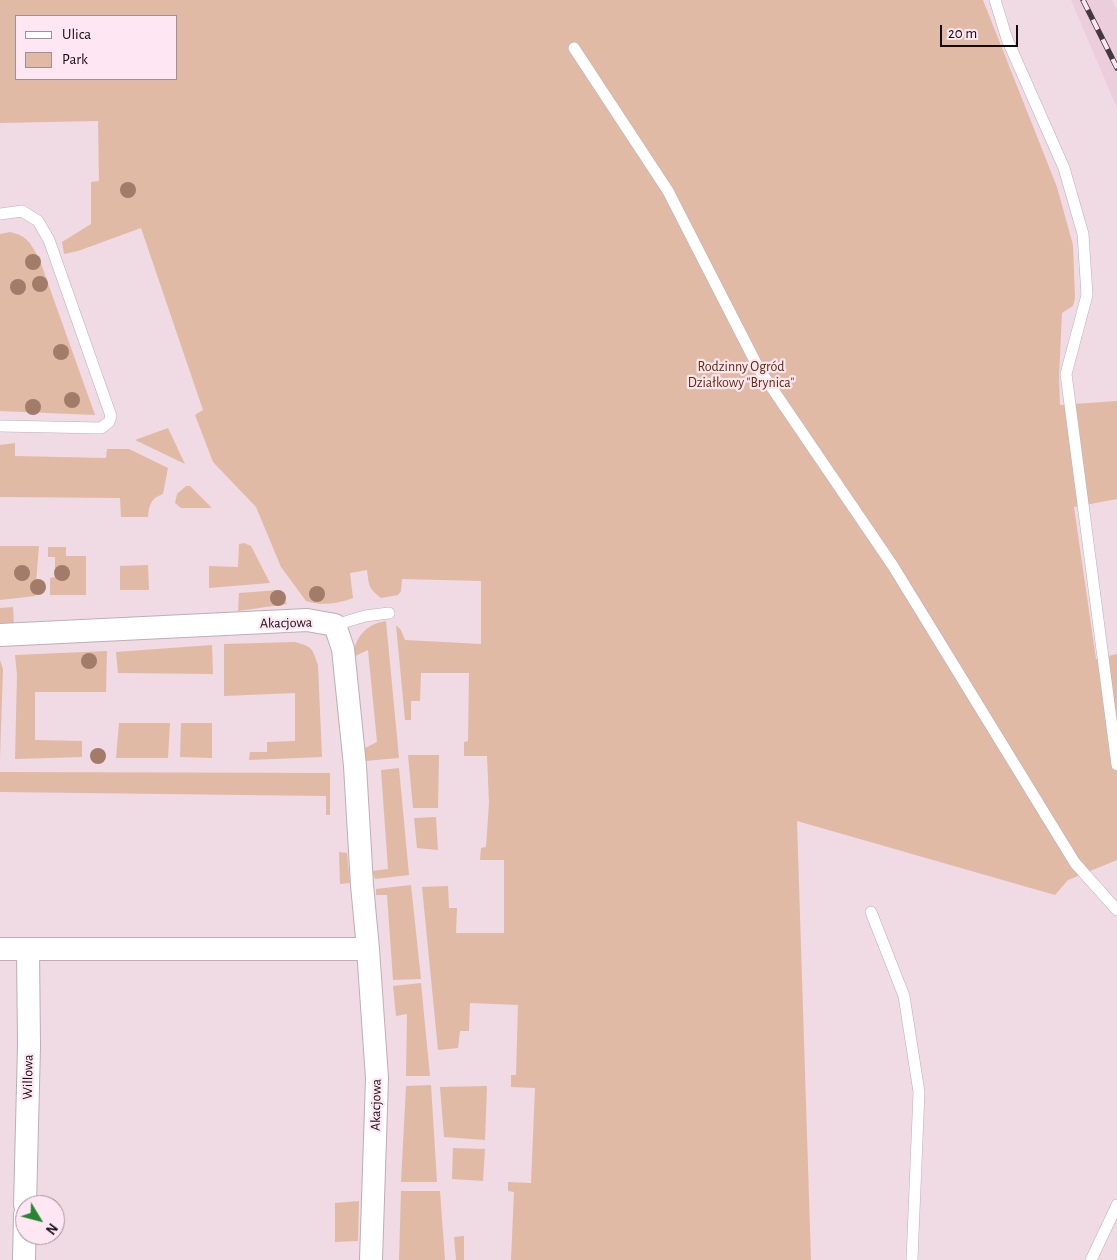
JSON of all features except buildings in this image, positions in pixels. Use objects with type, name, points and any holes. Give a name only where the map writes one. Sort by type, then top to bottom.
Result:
[{"type":"street","name":"Akacjowa","points":[[0,635],[307,620],[335,625],[343,649],[351,727],[377,1078],[371,1260]]},
{"type":"street","points":[[0,949],[368,949]]},
{"type":"street","name":"Willowa","points":[[25,1195],[29,1046],[28,949]]},
{"type":"street","points":[[24,1245],[24,1260]]},
{"type":"lane","points":[[995,0],[1007,39],[1064,168],[1084,234],[1087,295],[1066,374],[1117,765]]},
{"type":"lane","points":[[574,48],[668,191],[759,369],[894,566],[1075,863],[1117,910]]},
{"type":"lane","points":[[0,214],[22,211],[38,221],[49,240],[111,416],[102,428],[0,426]]},
{"type":"lane","points":[[335,625],[365,616],[389,613]]},
{"type":"lane","points":[[871,912],[904,996],[919,1092],[912,1260]]},
{"type":"lane","points":[[1091,1260],[1117,1205]]},
{"type":"shaded area","points":[[1071,0],[1112,0],[1117,10],[1117,108]]},
{"type":"green space","name":"Rodzinny Ogród Działkowy \"Brynica\"","points":[[0,0],[983,0],[1057,187],[1073,245],[1075,298],[1073,306],[1062,313],[1059,378],[1060,405],[1117,401],[1117,499],[1074,507],[1096,659],[1117,654],[1117,860],[1068,880],[1055,895],[797,821],[811,1260],[511,1260],[514,1192],[508,1191],[508,1182],[531,1183],[535,1088],[511,1087],[511,1075],[516,1075],[518,1005],[470,1003],[469,1031],[460,1031],[458,1048],[438,1050],[422,887],[448,886],[449,908],[457,908],[456,933],[504,933],[504,860],[480,860],[481,848],[486,847],[489,803],[487,756],[464,756],[464,742],[468,741],[469,673],[421,673],[420,701],[411,701],[411,720],[405,720],[396,625],[401,630],[405,640],[481,644],[481,581],[402,579],[401,591],[398,595],[381,598],[370,586],[367,570],[350,573],[353,598],[330,604],[306,601],[281,567],[256,507],[213,462],[195,415],[203,410],[141,228],[78,251],[64,254],[62,242],[91,224],[91,182],[99,181],[98,121],[0,123]]},
{"type":"green space","points":[[10,232],[25,238],[39,258],[95,415],[0,411],[0,234]]},
{"type":"green space","points":[[168,428],[185,464],[135,440]]},
{"type":"green space","points":[[15,443],[15,456],[106,458],[107,449],[129,449],[168,468],[163,494],[151,502],[148,517],[121,517],[120,498],[0,497],[0,445]]},
{"type":"green space","points":[[186,486],[190,486],[212,508],[181,508],[175,503],[177,494]]},
{"type":"green space","points":[[244,543],[251,546],[270,583],[209,588],[209,566],[238,567],[239,544]]},
{"type":"green space","points":[[0,546],[39,546],[35,596],[0,600]]},
{"type":"green space","points":[[48,547],[66,547],[66,556],[86,556],[86,595],[50,595],[50,578],[55,577],[55,557],[48,557]]},
{"type":"green space","points":[[148,565],[149,590],[120,590],[120,566]]},
{"type":"green space","points":[[279,590],[287,604],[238,611],[239,593]]},
{"type":"green space","points":[[13,607],[14,625],[0,624],[0,608]]},
{"type":"green space","points":[[386,621],[399,758],[365,761],[363,749],[377,742],[368,650],[353,657],[354,650],[356,643],[367,628]]},
{"type":"green space","points":[[295,642],[311,649],[318,665],[322,757],[249,760],[250,752],[267,752],[267,742],[295,741],[295,693],[224,696],[224,644]]},
{"type":"green space","points":[[212,645],[213,674],[118,673],[116,652]]},
{"type":"green space","points":[[107,651],[106,692],[35,692],[35,740],[82,741],[82,757],[15,759],[17,675],[15,655]]},
{"type":"green space","points":[[0,660],[3,669],[0,758]]},
{"type":"green space","points":[[119,723],[170,723],[168,758],[116,758]]},
{"type":"green space","points":[[181,723],[212,723],[212,758],[180,757]]},
{"type":"green space","points":[[408,755],[439,755],[438,808],[413,808]]},
{"type":"green space","points":[[399,768],[409,875],[375,879],[372,871],[388,869],[381,770]]},
{"type":"green space","points":[[0,772],[330,773],[330,815],[326,815],[326,796],[0,792]]},
{"type":"green space","points":[[436,817],[438,850],[417,848],[414,818]]},
{"type":"green space","points":[[339,852],[347,853],[350,883],[340,884]]},
{"type":"green space","points":[[411,885],[421,979],[393,980],[387,895],[376,895],[376,889]]},
{"type":"green space","points":[[421,983],[430,1076],[406,1076],[407,1014],[396,1016],[393,986]]},
{"type":"green space","points":[[431,1085],[437,1182],[401,1182],[406,1086]]},
{"type":"green space","points":[[487,1086],[485,1140],[444,1137],[440,1087]]},
{"type":"green space","points":[[453,1148],[485,1149],[483,1181],[452,1179]]},
{"type":"green space","points":[[401,1191],[440,1191],[445,1260],[399,1260]]},
{"type":"green space","points":[[359,1201],[358,1241],[335,1242],[335,1203]]},
{"type":"green space","points":[[464,1236],[464,1260],[456,1260],[454,1237]]},
{"type":"railway","points":[[1083,0],[1117,68]]}]
